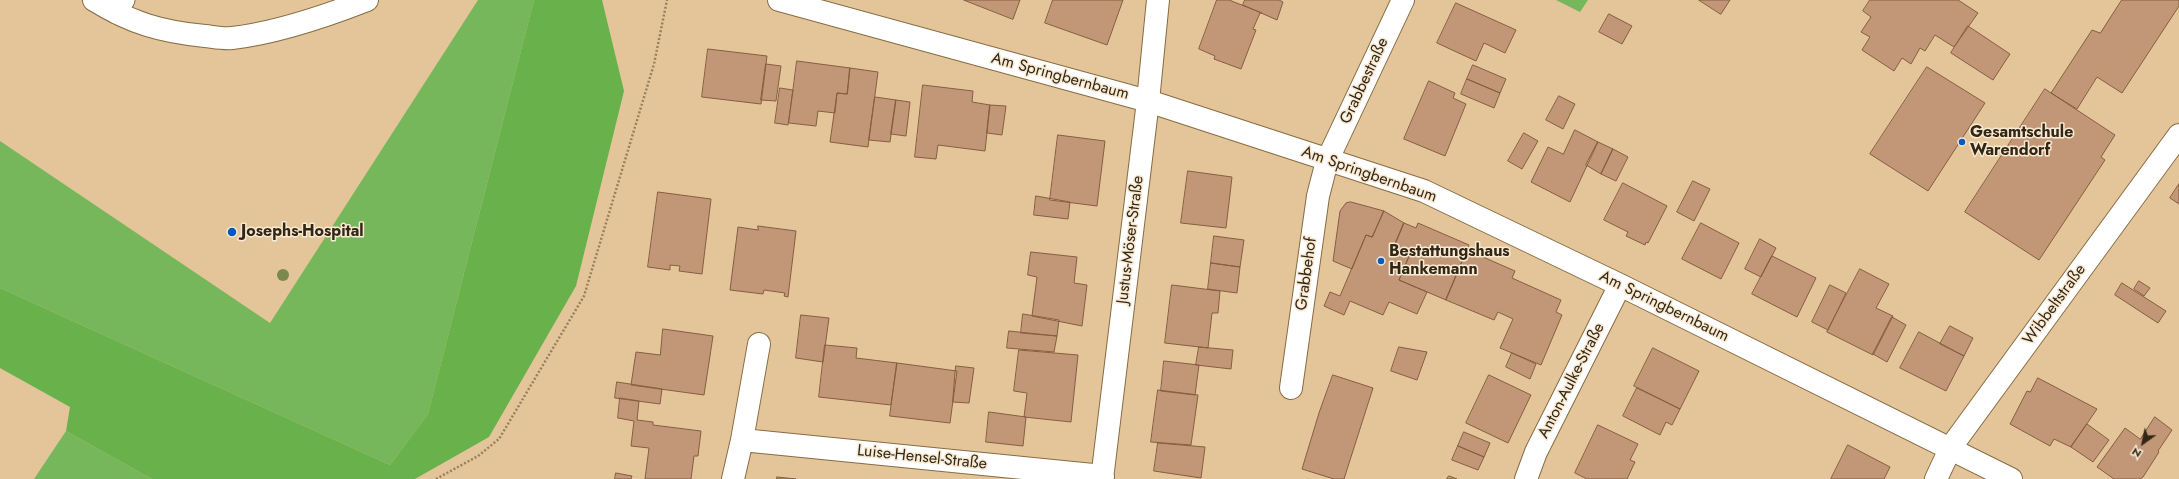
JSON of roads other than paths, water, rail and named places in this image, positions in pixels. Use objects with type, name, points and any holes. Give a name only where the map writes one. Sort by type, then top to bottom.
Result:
[{"type":"street","points":[[94,0],[121,7],[151,28],[174,33],[231,38],[280,28],[367,0]]},
{"type":"street","name":"Am Springbernbaum","points":[[779,0],[1148,101],[1327,161],[1424,191],[1951,447],[2011,479]]},
{"type":"street","name":"Justus-Möser-Straße","points":[[1102,477],[1148,101],[1158,0]]},
{"type":"street","name":"Grabbestraße","points":[[1327,161],[1402,0]]},
{"type":"street","name":"Wibbeltstraße","points":[[1936,479],[1951,447],[2179,135]]},
{"type":"street","name":"Grabbehof","points":[[1291,388],[1318,196],[1327,161]]},
{"type":"street","name":"Anton-Aulke-Straße","points":[[1526,479],[1536,452],[1620,285]]},
{"type":"street","points":[[733,479],[742,440],[759,344]]},
{"type":"street","name":"Luise-Hensel-Straße","points":[[742,440],[1102,477]]},
{"type":"place","name":"Gesamtschule Warendorf","points":[[1962,142]]},
{"type":"place","name":"Josephs-Hospital","points":[[232,232]]},
{"type":"place","name":"Bestattungshaus Hankemann","points":[[1381,261]]}]
